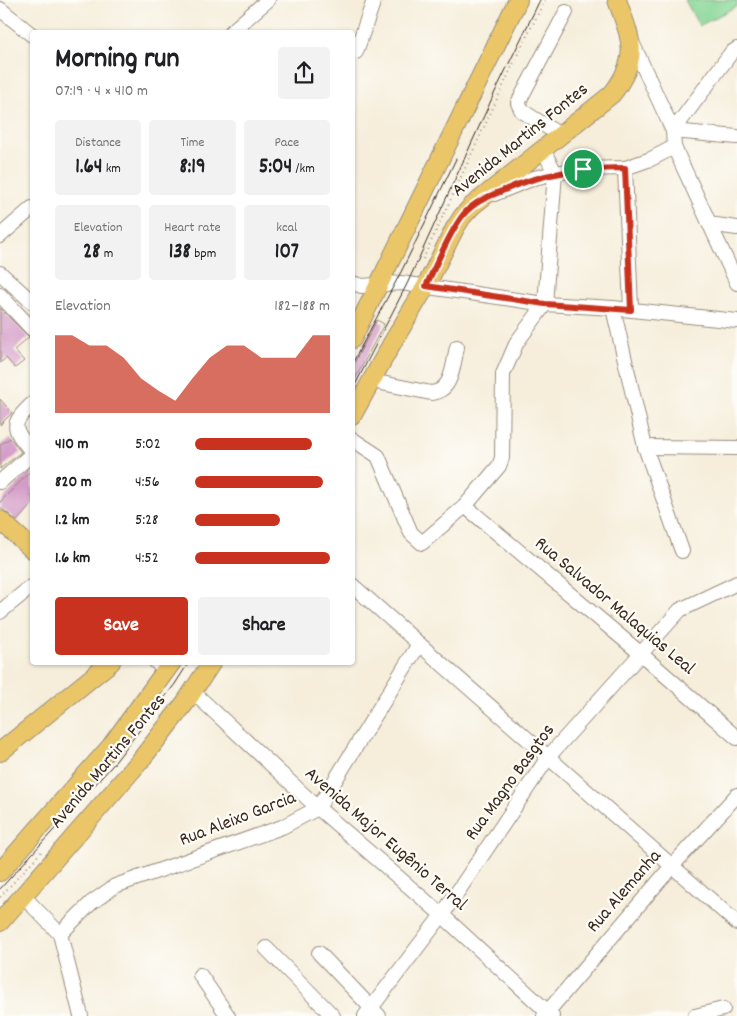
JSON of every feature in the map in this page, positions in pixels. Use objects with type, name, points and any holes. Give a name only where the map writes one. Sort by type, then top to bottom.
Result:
[{"type":"main road","name":"Avenida Martins Fontes","points":[[355,333],[518,0]]},
{"type":"main road","name":"Avenida Martins Fontes","points":[[355,411],[426,286],[462,217],[477,202],[612,94],[623,80],[629,62],[631,40],[617,0]]},
{"type":"main road","points":[[0,520],[30,547]]},
{"type":"main road","points":[[0,752],[106,665]]},
{"type":"main road","name":"Avenida Martins Fontes","points":[[0,908],[140,761],[193,692],[210,665]]},
{"type":"main road","name":"Avenida Martins Fontes","points":[[0,872],[111,746],[165,666]]},
{"type":"main road","name":"Avenida Martins Fontes","points":[[0,922],[23,896],[50,854]]},
{"type":"street","points":[[234,30],[268,0]]},
{"type":"street","points":[[356,52],[374,0]]},
{"type":"street","points":[[0,9],[30,33]]},
{"type":"street","points":[[560,135],[522,112],[518,103],[566,12]]},
{"type":"street","points":[[631,40],[673,131],[674,147],[737,283]]},
{"type":"street","points":[[673,131],[731,53],[737,49]]},
{"type":"street","points":[[673,131],[737,137]]},
{"type":"street","points":[[477,202],[520,183],[555,173],[583,169],[625,168],[651,159],[674,147]]},
{"type":"street","points":[[355,441],[378,456],[412,532],[422,543],[465,506],[499,466],[502,458],[503,374],[517,342],[545,304],[555,173],[543,149]]},
{"type":"street","points":[[625,168],[631,310]]},
{"type":"street","points":[[0,236],[30,210]]},
{"type":"street","points":[[709,224],[737,228]]},
{"type":"street","points":[[0,273],[30,300]]},
{"type":"street","points":[[355,284],[362,286],[401,283],[545,304],[613,308],[737,321]]},
{"type":"street","points":[[0,295],[30,327]]},
{"type":"street","points":[[613,308],[645,447],[682,551]]},
{"type":"street","points":[[372,382],[438,392],[448,382],[457,347]]},
{"type":"street","points":[[30,408],[19,417],[15,427],[30,450]]},
{"type":"street","points":[[645,447],[737,448]]},
{"type":"street","points":[[0,482],[30,455]]},
{"type":"street","name":"Rua Salvador Malaquias Leal","points":[[465,506],[640,653],[737,738]]},
{"type":"street","name":"Rua Magno Basgtos","points":[[372,1014],[442,915],[549,756],[680,610],[737,583]]},
{"type":"street","points":[[0,612],[30,588]]},
{"type":"street","points":[[355,588],[737,923]]},
{"type":"street","name":"Rua Aleixo Garcia","points":[[60,934],[90,903],[115,886],[282,827],[318,808],[419,644]]},
{"type":"street","name":"Avenida Major Eugênio Terral","points":[[193,692],[318,808],[442,915],[548,1015]]},
{"type":"street","name":"Rua Alemanha","points":[[548,1015],[672,866],[737,795]]},
{"type":"street","points":[[23,896],[60,934],[81,1016]]},
{"type":"street","points":[[266,948],[333,1016]]},
{"type":"street","points":[[319,953],[372,1014]]},
{"type":"street","points":[[200,975],[228,1016]]},
{"type":"street","points":[[695,1016],[723,1009]]},
{"type":"path","points":[[421,263],[545,0]]},
{"type":"path","points":[[0,897],[50,854]]},
{"type":"green space","points":[[685,0],[737,0],[737,6],[699,26]]},
{"type":"building","points":[[0,308],[29,337],[14,350],[24,361],[15,368],[6,358],[0,363]]},
{"type":"building","points":[[377,320],[384,324],[355,379],[355,361]]},
{"type":"building","points":[[0,399],[12,413],[0,425]]},
{"type":"building","points":[[10,438],[21,452],[0,469],[0,445]]},
{"type":"building","points":[[30,472],[30,506],[17,521],[0,507],[0,502]]},
{"type":"tram line","points":[[355,385],[407,284],[494,94],[540,0]]},
{"type":"tram line","points":[[355,358],[401,272],[456,159]]},
{"type":"tram line","points":[[0,889],[112,766],[175,684],[187,665]]},
{"type":"route","points":[[625,168],[631,310],[545,304],[426,286],[455,228],[462,217],[477,202],[534,178],[583,169],[625,168]]}]
